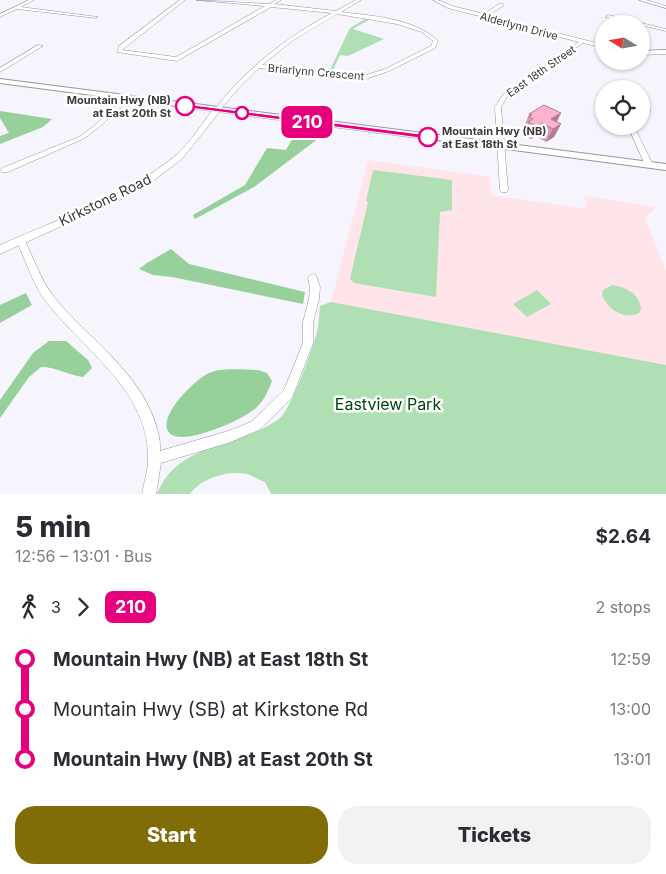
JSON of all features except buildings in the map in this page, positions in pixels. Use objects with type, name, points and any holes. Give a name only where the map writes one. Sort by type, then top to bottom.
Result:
[{"type":"main road","points":[[0,82],[666,167]]},
{"type":"street","points":[[0,16],[32,0]]},
{"type":"street","points":[[183,0],[121,47],[119,51],[176,59],[279,0]]},
{"type":"street","points":[[198,0],[334,13]]},
{"type":"street","points":[[217,110],[258,66],[301,32],[359,0]]},
{"type":"street","name":"Alderlynn Drive","points":[[435,0],[443,5],[595,45]]},
{"type":"street","points":[[641,0],[666,7]]},
{"type":"street","points":[[484,16],[502,5]]},
{"type":"street","points":[[17,8],[96,16]]},
{"type":"street","name":"Briarlynn Crescent","points":[[258,66],[354,77],[371,76],[436,44],[432,36],[422,30],[383,18],[334,13]]},
{"type":"street","points":[[650,26],[666,30]]},
{"type":"street","name":"East 18th Street","points":[[504,190],[498,114],[501,102],[507,93],[581,43]]},
{"type":"street","points":[[0,70],[40,46]]},
{"type":"street","points":[[650,53],[666,52]]},
{"type":"street","points":[[5,170],[81,138],[96,127],[127,98]]},
{"type":"street","name":"Kirkstone Road","points":[[0,250],[124,194],[164,170],[191,143],[217,110]]},
{"type":"street","points":[[635,135],[649,165]]},
{"type":"street","points":[[21,240],[39,282],[48,297],[79,332],[126,379],[144,407],[157,458],[149,494]]},
{"type":"street","points":[[157,458],[228,437],[255,426],[288,394],[308,343],[308,322],[314,299],[313,278]]},
{"type":"shaded area","points":[[368,160],[490,177],[491,195],[587,209],[584,196],[656,207],[645,218],[666,271],[666,365],[331,302]]},
{"type":"green space","points":[[367,18],[370,19],[353,29],[384,39],[348,56],[340,55],[333,70],[330,70],[350,28]]},
{"type":"green space","points":[[0,111],[52,119],[43,127],[0,144],[0,136],[9,133],[0,118]]},
{"type":"green space","points":[[299,127],[327,132],[254,187],[195,219],[193,215],[245,185],[267,148],[286,150]]},
{"type":"green space","points":[[373,170],[452,180],[452,210],[440,212],[436,297],[354,283],[350,279],[368,202],[366,201]]},
{"type":"green space","points":[[171,249],[189,264],[305,292],[303,304],[172,277],[153,275],[139,269]]},
{"type":"green space","points":[[612,285],[627,289],[635,295],[640,303],[639,313],[633,315],[622,314],[608,305],[602,295],[603,290]]},
{"type":"green space","points":[[537,290],[551,304],[527,317],[513,304]]},
{"type":"green space","points":[[26,293],[32,305],[0,323],[0,305]]},
{"type":"green space","name":"Eastview Park","points":[[331,302],[666,365],[666,494],[271,494],[265,482],[247,474],[232,473],[216,476],[208,480],[195,488],[190,494],[157,494],[166,477],[179,464],[194,455],[263,428],[279,419],[295,392],[306,364],[317,332],[320,306]]},
{"type":"green space","points":[[49,341],[66,341],[88,360],[92,368],[83,377],[52,368],[41,367],[29,377],[0,418],[0,400],[33,353]]},
{"type":"green space","points":[[233,369],[258,370],[267,373],[272,381],[262,401],[251,412],[229,424],[190,436],[180,437],[172,435],[167,429],[167,421],[177,401],[194,383],[209,373]]},
{"type":"bus line","name":"210","points":[[185,106],[428,137]]},
{"type":"place","name":"Mountain Hwy (NB) at East 20th St","points":[[185,106]]},
{"type":"place","name":"Mountain Hwy (NB) at East 18th St","points":[[428,137]]}]
